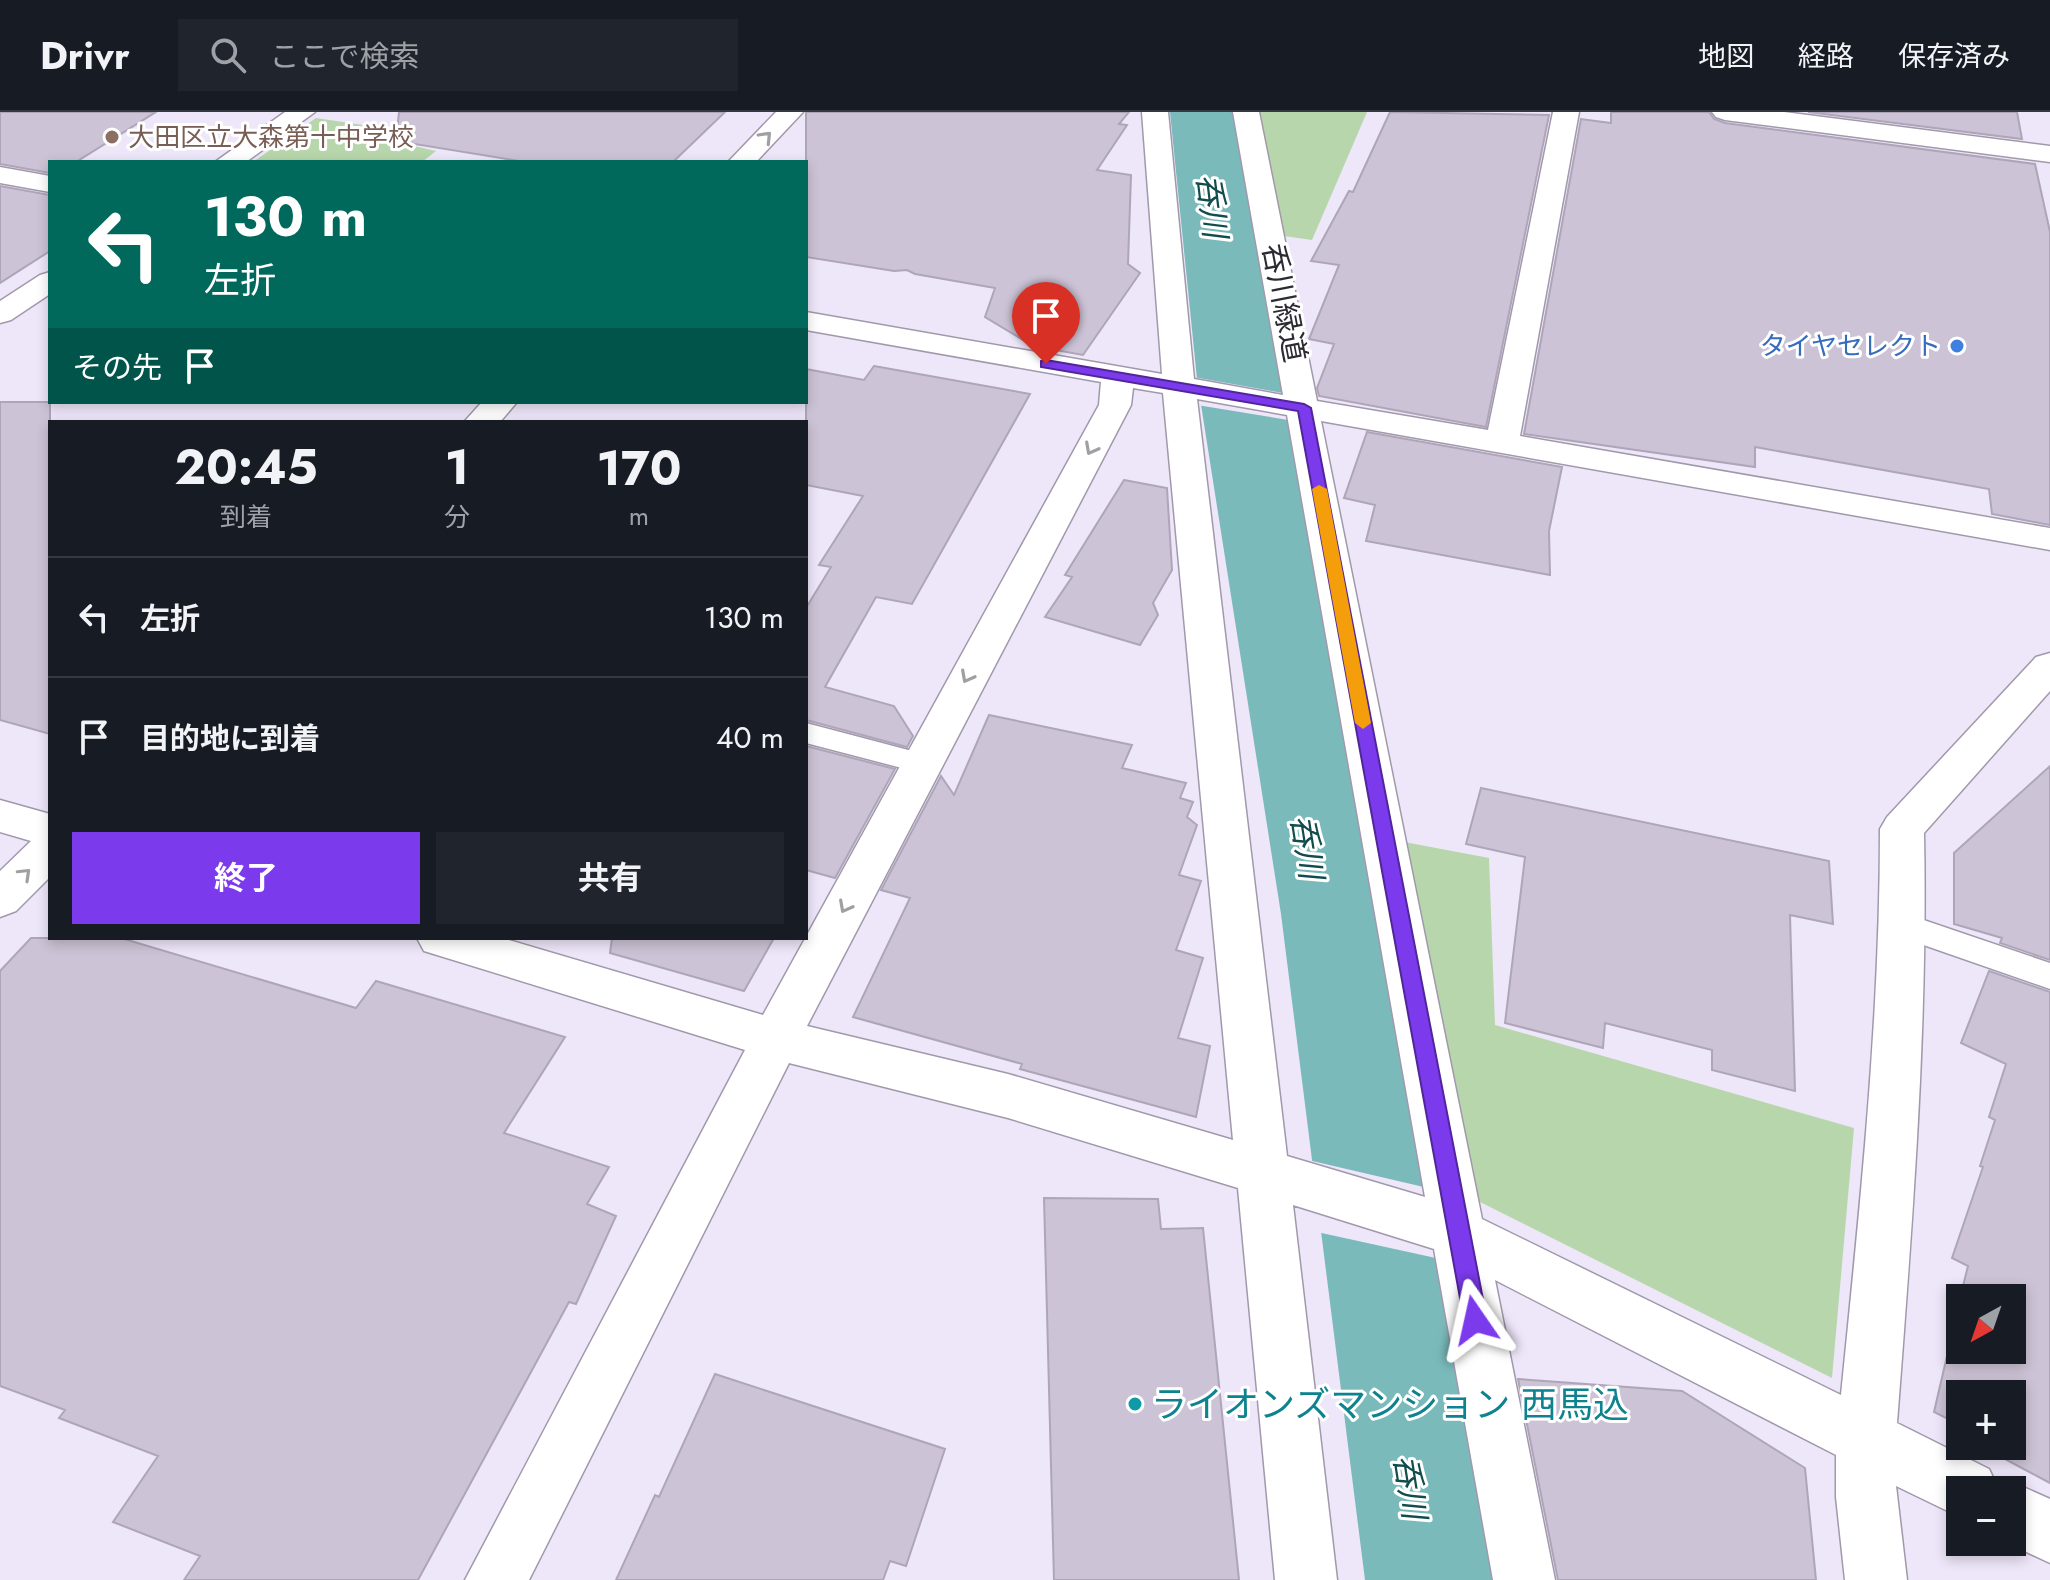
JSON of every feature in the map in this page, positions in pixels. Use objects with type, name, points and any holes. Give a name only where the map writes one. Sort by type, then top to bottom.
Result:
[{"type":"street","points":[[231,160],[302,112]]},
{"type":"street","points":[[743,160],[790,112]]},
{"type":"street","points":[[1155,112],[1189,388],[1275,1174],[1306,1580]]},
{"type":"street","name":"呑川緑道","points":[[1246,112],[1294,407],[1451,1230],[1524,1580]]},
{"type":"street","points":[[1502,442],[1566,112]]},
{"type":"street","points":[[1725,112],[2050,154]]},
{"type":"street","points":[[0,175],[48,184]]},
{"type":"street","points":[[0,314],[48,282]]},
{"type":"street","points":[[808,321],[2050,539]]},
{"type":"street","points":[[496,1580],[753,1088],[775,1039],[1115,405],[1118,377]]},
{"type":"street","points":[[483,420],[499,404]]},
{"type":"street","points":[[1876,1580],[1866,1497],[1866,1438],[1893,1135],[1903,925],[1902,829],[2050,666]]},
{"type":"street","points":[[0,816],[48,829]]},
{"type":"street","points":[[0,899],[48,852]]},
{"type":"street","points":[[447,940],[775,1039],[1008,1096],[1275,1174],[1451,1230],[1946,1479]]},
{"type":"street","points":[[2026,1520],[2050,1532]]},
{"type":"lane","points":[[808,734],[921,763]]},
{"type":"lane","points":[[1903,925],[2050,976]]},
{"type":"shaded area","points":[[1258,112],[1367,112],[1312,240],[1284,236]]},
{"type":"shaded area","points":[[316,118],[410,132],[405,144],[436,151],[425,160],[256,160]]},
{"type":"shaded area","points":[[1399,841],[1489,858],[1495,1025],[1854,1128],[1832,1378],[1462,1193]]},
{"type":"water","name":"呑川","points":[[1170,112],[1232,112],[1444,1227],[1517,1580],[1365,1580],[1281,914],[1197,379]]},
{"type":"pier","points":[[1193,377],[1289,394],[1294,421],[1197,405]]},
{"type":"pier","points":[[1308,1160],[1441,1191],[1454,1262],[1317,1232]]},
{"type":"building","points":[[0,112],[156,112],[79,160],[48,160],[48,173],[0,164]]},
{"type":"building","points":[[399,112],[725,112],[675,160],[513,160],[396,141]]},
{"type":"building","points":[[806,112],[1129,112],[1119,124],[1127,125],[1097,170],[1131,175],[1128,264],[1140,273],[1083,355],[1033,346],[985,317],[995,288],[907,270],[894,271],[808,257]]},
{"type":"building","points":[[1390,112],[1549,115],[1486,427],[1319,396],[1317,388],[1334,344],[1309,339],[1339,265],[1311,261],[1349,191],[1353,192]]},
{"type":"building","points":[[1611,112],[1709,112],[1714,119],[1725,123],[2035,164],[2050,232],[2050,525],[1992,514],[1989,489],[1755,447],[1755,467],[1524,434],[1581,119],[1611,123]]},
{"type":"building","points":[[1808,112],[2017,112],[2022,139]]},
{"type":"building","points":[[0,186],[48,195],[48,252],[0,283]]},
{"type":"building","points":[[874,366],[1030,394],[912,604],[876,597],[825,687],[894,706],[913,736],[907,747],[808,721],[808,605],[831,567],[819,565],[863,496],[808,485],[808,369],[864,380]]},
{"type":"building","points":[[0,402],[48,402],[48,733],[0,720]]},
{"type":"building","points":[[1367,432],[1562,467],[1549,531],[1550,575],[1366,541],[1375,505],[1344,498]]},
{"type":"building","points":[[1124,480],[1167,488],[1172,570],[1153,603],[1158,615],[1140,645],[1045,617],[1072,577],[1065,575]]},
{"type":"building","points":[[989,715],[1132,745],[1122,768],[1186,783],[1180,798],[1193,802],[1187,817],[1197,825],[1179,875],[1201,881],[1176,950],[1203,958],[1178,1038],[1210,1046],[1196,1117],[1020,1069],[1022,1064],[853,1017],[910,898],[881,890],[941,776],[954,795]]},
{"type":"building","points":[[808,747],[895,769],[835,878],[808,871]]},
{"type":"building","points":[[2050,766],[2050,960],[2000,943],[2002,938],[1954,924],[1954,853]]},
{"type":"building","points":[[1481,788],[1829,861],[1833,924],[1790,915],[1795,1091],[1712,1070],[1712,1050],[1605,1023],[1603,1048],[1505,1023],[1525,857],[1466,844]]},
{"type":"building","points":[[31,938],[128,940],[356,1008],[376,981],[565,1037],[504,1133],[609,1167],[587,1204],[616,1216],[576,1304],[569,1302],[418,1580],[184,1580],[200,1556],[113,1522],[158,1456],[59,1418],[65,1410],[0,1386],[0,971]]},
{"type":"building","points":[[612,940],[773,940],[744,991],[610,953]]},
{"type":"building","points":[[1989,971],[2050,992],[2050,1483],[2007,1460],[2026,1460],[2026,1380],[1946,1380],[1946,1418],[1934,1412],[1946,1360],[1946,1364],[2026,1364],[2026,1284],[1964,1284],[1968,1266],[1952,1258],[1983,1167],[1980,1166],[1995,1120],[1989,1117],[2006,1064],[1961,1043]]},
{"type":"building","name":"ライオンズマンション 西馬込","points":[[1044,1198],[1158,1199],[1161,1229],[1203,1228],[1239,1580],[1054,1580]]},
{"type":"building","points":[[715,1374],[945,1449],[906,1566],[890,1561],[883,1580],[616,1580],[655,1495],[659,1497]]},
{"type":"building","points":[[1518,1379],[1682,1391],[1805,1468],[1816,1580],[1558,1580]]},
{"type":"slow traffic","points":[[1319,489],[1363,723]]},
{"type":"place","name":"大田区立大森第十中学校","points":[[112,137]]},
{"type":"place","name":"タイヤセレクト","points":[[1957,346]]},
{"type":"place","name":"ライオンズマンション 西馬込","points":[[1135,1404]]},
{"type":"route","points":[[1046,364],[1304,408],[1475,1320]]}]
